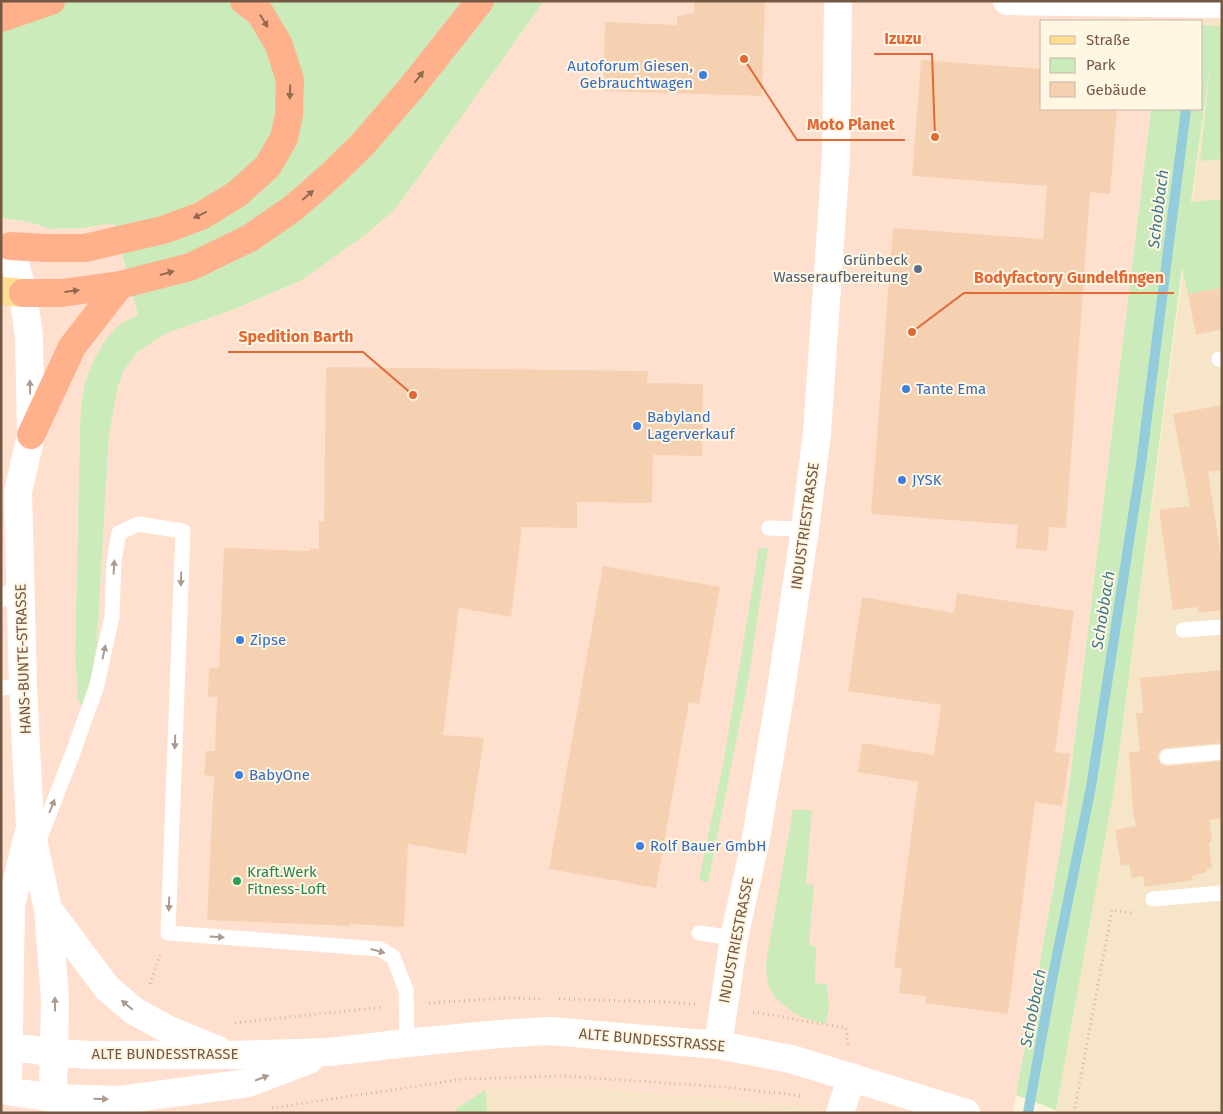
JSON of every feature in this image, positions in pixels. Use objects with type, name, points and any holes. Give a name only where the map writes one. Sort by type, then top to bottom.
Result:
[{"type":"highway","points":[[1,18],[51,1]]},
{"type":"highway","points":[[6,245],[85,248],[163,230],[201,216],[237,194],[268,166],[284,138],[289,115],[290,80],[280,45],[260,14],[244,1]]},
{"type":"highway","points":[[12,292],[61,293],[120,285],[190,267],[250,238],[292,209],[362,145],[412,87],[480,1]]},
{"type":"highway","points":[[31,436],[72,347],[120,285]]},
{"type":"street","name":"INDUSTRIESTRASSE","points":[[718,1045],[734,938],[756,838],[780,696],[817,433],[836,156],[838,1]]},
{"type":"street","points":[[1007,1],[1221,4]]},
{"type":"street","name":"HANS-BUNTE-STRASSE","points":[[6,245],[12,292],[29,337],[31,436],[18,492],[11,591],[12,687],[32,838],[48,909],[55,999],[53,1098]]},
{"type":"street","points":[[1,465],[18,492]]},
{"type":"street","name":"HANS-BUNTE-STRASSE","points":[[4,1090],[6,911],[32,838]]},
{"type":"street","points":[[48,909],[107,988],[134,1011],[169,1030],[231,1055]]},
{"type":"street","name":"ALTE BUNDESSTRASSE","points":[[5,1046],[55,1053],[231,1055],[329,1052],[407,1042],[549,1031],[718,1045],[791,1059],[845,1097],[966,1113]]},
{"type":"street","name":"ALTE BUNDESSTRASSE","points":[[4,1090],[53,1098],[119,1100],[248,1083],[329,1052]]},
{"type":"lane","points":[[32,838],[74,750],[97,684],[112,616],[114,560],[119,533],[138,524],[183,531],[168,933],[380,949],[393,957],[406,990],[407,1042]]},
{"type":"lane","points":[[769,528],[805,529]]},
{"type":"lane","points":[[1182,630],[1222,627]]},
{"type":"lane","points":[[1166,757],[1222,752]]},
{"type":"lane","points":[[1153,899],[1222,893]]},
{"type":"lane","points":[[699,933],[734,938]]},
{"type":"path","points":[[1074,1113],[1112,910],[1141,914]]},
{"type":"path","points":[[139,1014],[168,933]]},
{"type":"path","points":[[230,1023],[406,1005]]},
{"type":"path","points":[[269,1109],[464,1079],[565,1076],[845,1097]]},
{"type":"shaded area","points":[[544,1],[1207,1],[1203,25],[1203,20],[1040,20],[1040,110],[1151,110],[1064,828],[1013,1113],[837,1113],[811,1108],[610,1089],[486,1089],[457,1109],[456,1113],[1,1113],[1,218],[30,222],[49,229],[83,228],[114,223],[138,315],[122,324],[99,350],[90,369],[83,392],[80,425],[75,654],[78,700],[86,710],[97,643],[109,435],[118,386],[125,368],[139,351],[167,333],[230,311],[302,280],[397,207]]},
{"type":"shaded area","points":[[1207,1],[1222,1],[1222,1113],[1055,1113],[1115,784],[1215,27],[1203,25]]},
{"type":"shaded area","points":[[486,1089],[610,1089],[811,1108],[837,1113],[487,1113]]},
{"type":"green space","points":[[1,1],[544,1],[397,207],[368,233],[302,280],[230,311],[167,333],[139,351],[125,368],[118,386],[109,435],[97,643],[85,711],[78,700],[75,655],[82,398],[88,375],[102,346],[114,330],[125,321],[138,315],[114,223],[83,228],[49,229],[30,222],[1,218]]},
{"type":"green space","points":[[1203,25],[1222,26],[1222,159],[1200,161],[1211,58],[1191,202],[1222,199],[1222,288],[1188,294],[1182,268],[1115,784],[1056,1110],[1016,1095],[1064,828],[1151,110],[1203,110]]},
{"type":"green space","points":[[759,548],[768,548],[748,682],[708,883],[699,880],[724,759]]},
{"type":"green space","points":[[793,810],[812,810],[806,884],[814,885],[809,945],[816,947],[815,983],[827,984],[829,1008],[825,1024],[802,1017],[791,1011],[774,996],[768,984],[766,962]]},
{"type":"green space","points":[[486,1089],[487,1113],[456,1113],[456,1109]]},
{"type":"building","points":[[694,1],[765,1],[762,96],[603,91],[605,22],[677,25],[677,16],[694,13]]},
{"type":"building","points":[[921,60],[1040,69],[1040,110],[1117,110],[1110,194],[1090,192],[1066,528],[1049,527],[1047,551],[1016,548],[1018,525],[871,514],[893,228],[1043,239],[1047,186],[912,176]]},
{"type":"building","points":[[1222,288],[1222,329],[1196,335],[1188,294]]},
{"type":"building","points":[[326,367],[648,371],[647,383],[703,384],[702,456],[653,455],[652,503],[577,502],[577,528],[522,527],[511,617],[459,608],[443,735],[484,738],[466,854],[408,844],[404,927],[207,920],[214,776],[204,775],[206,751],[215,751],[217,696],[208,697],[209,668],[219,667],[224,548],[310,551],[310,548],[319,549],[319,521],[324,521]]},
{"type":"building","points":[[1222,405],[1222,470],[1208,472],[1222,563],[1222,610],[1198,613],[1197,607],[1173,610],[1159,510],[1190,506],[1173,414]]},
{"type":"building","points":[[603,566],[720,587],[699,704],[689,702],[656,888],[549,869]]},
{"type":"building","points":[[957,593],[1074,611],[1055,752],[1070,754],[1062,806],[1035,802],[1008,1014],[925,1003],[926,996],[899,993],[902,968],[894,967],[918,782],[858,772],[862,743],[934,755],[941,705],[848,691],[862,597],[954,613]]},
{"type":"building","points":[[1222,670],[1222,743],[1166,748],[1161,750],[1158,757],[1160,763],[1167,766],[1222,761],[1222,818],[1209,820],[1212,840],[1209,843],[1212,868],[1207,869],[1207,872],[1191,876],[1193,880],[1144,887],[1143,876],[1132,878],[1129,864],[1121,866],[1115,830],[1136,826],[1133,814],[1129,752],[1140,751],[1136,713],[1143,713],[1140,678]]},
{"type":"waterway","name":"Schobbach","points":[[1028,1113],[1052,980],[1091,787],[1141,464],[1186,110]]},
{"type":"place","name":"Moto Planet","points":[[744,59]]},
{"type":"place","name":"Autoforum Giesen, Gebrauchtwagen","points":[[703,75]]},
{"type":"place","name":"Izuzu","points":[[935,137]]},
{"type":"place","name":"Grünbeck Wasseraufbereitung","points":[[918,269]]},
{"type":"place","name":"Bodyfactory Gundelfingen","points":[[912,332]]},
{"type":"place","name":"Tante Ema","points":[[906,389]]},
{"type":"place","name":"Spedition Barth","points":[[413,395]]},
{"type":"place","name":"Babyland Lagerverkauf","points":[[637,426]]},
{"type":"place","name":"JYSK","points":[[902,480]]},
{"type":"place","name":"Zipse","points":[[240,640]]},
{"type":"place","name":"BabyOne","points":[[239,775]]},
{"type":"place","name":"Rolf Bauer GmbH","points":[[640,846]]},
{"type":"place","name":"Kraft.Werk Fitness-Loft","points":[[237,881]]}]
